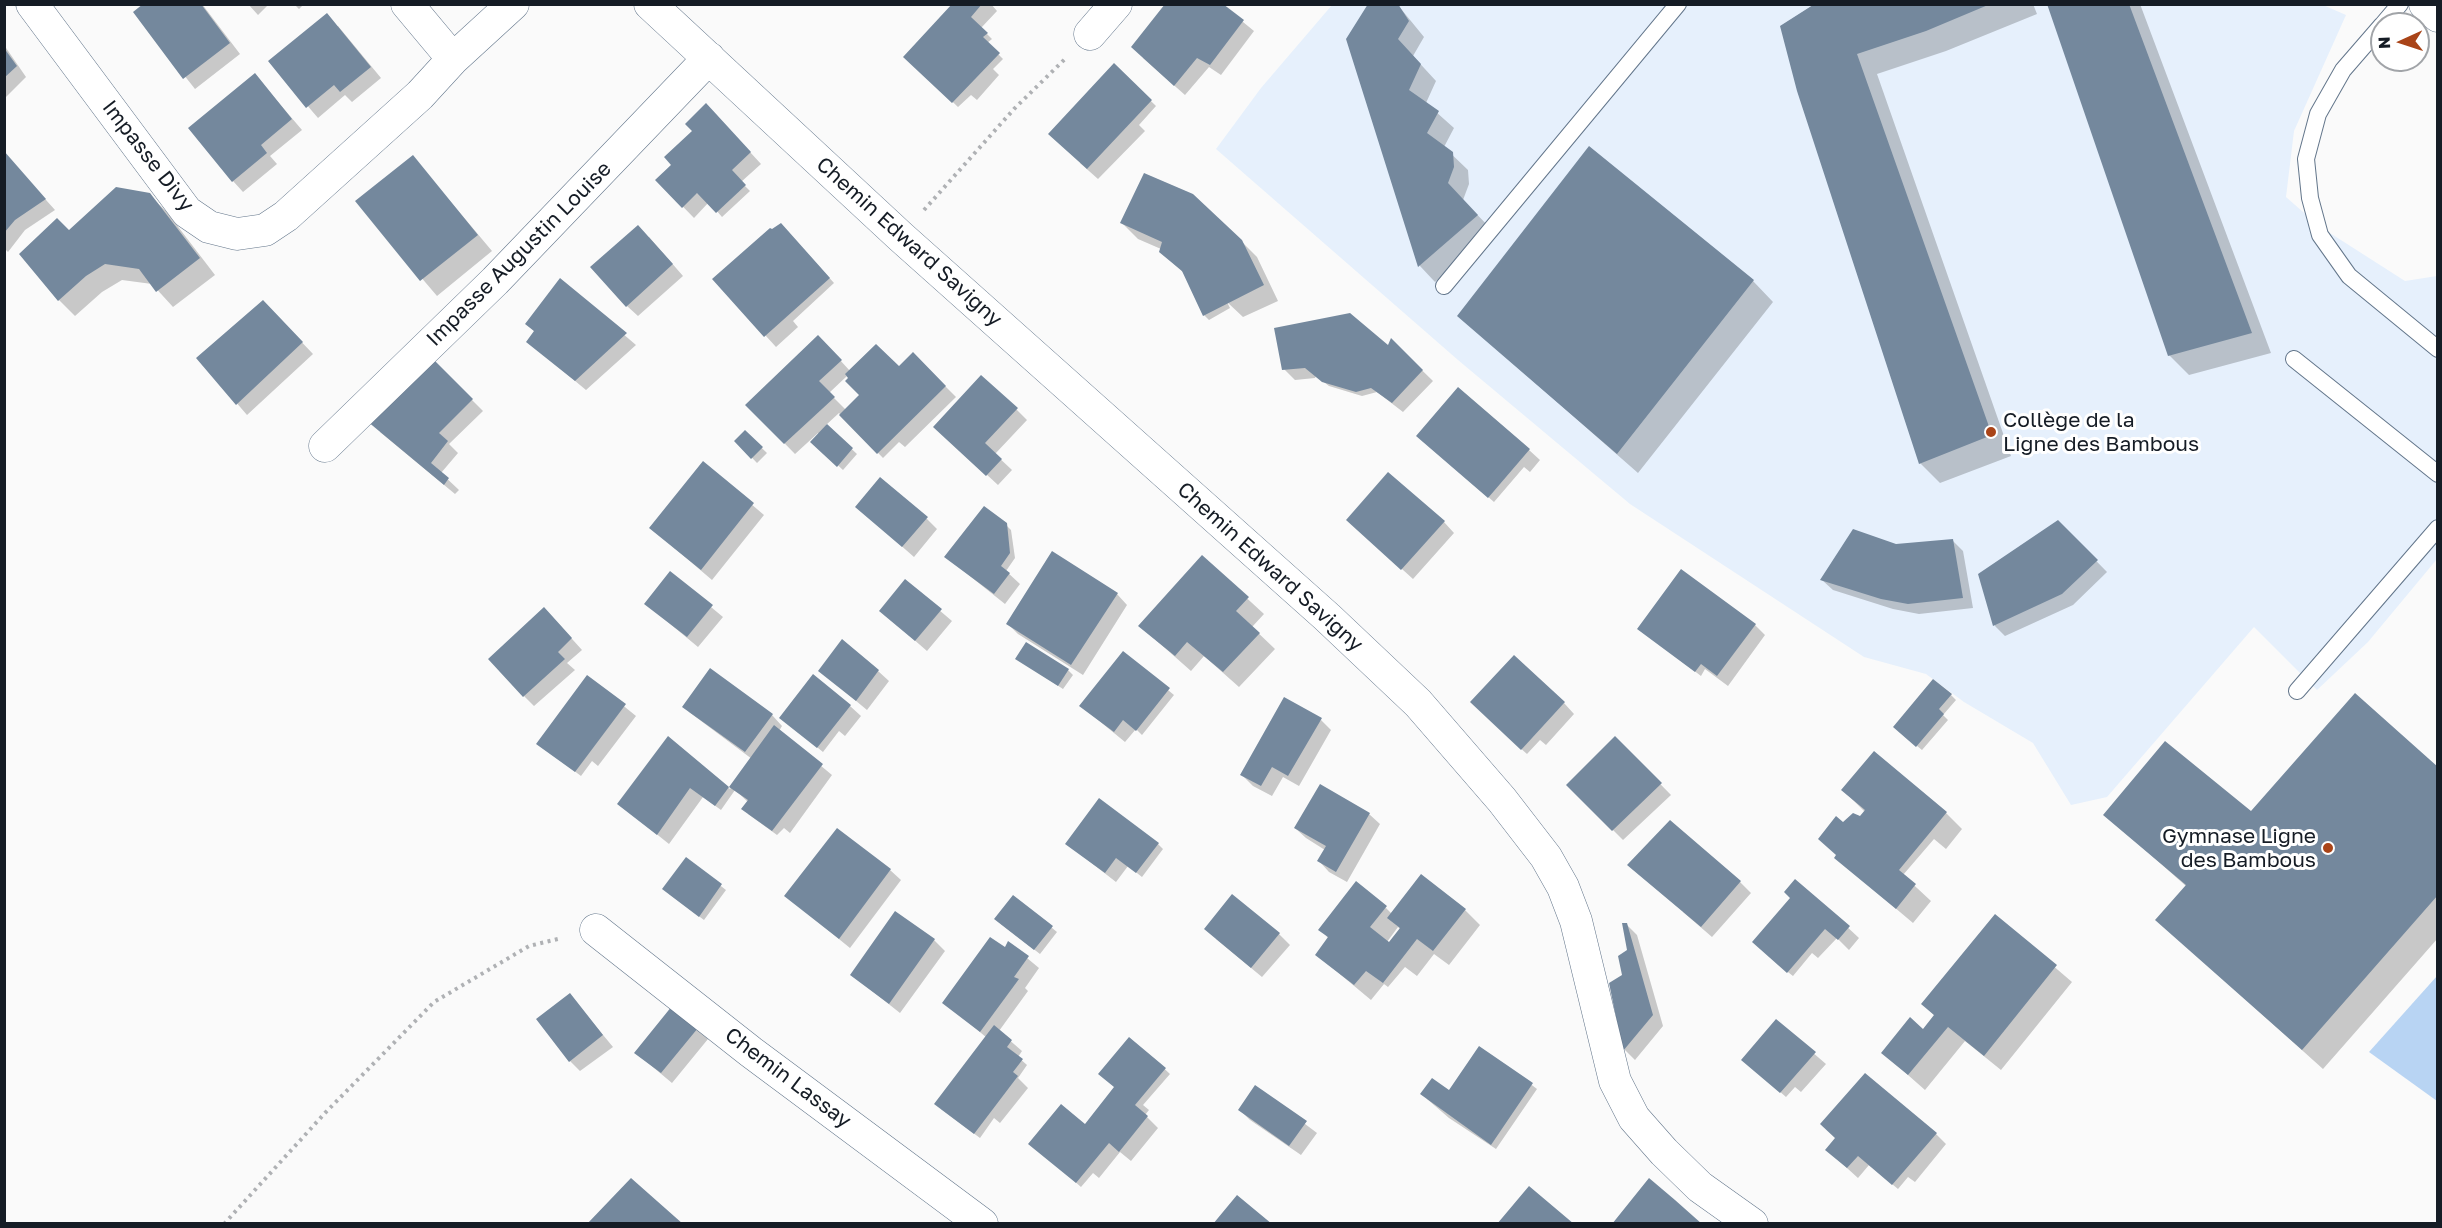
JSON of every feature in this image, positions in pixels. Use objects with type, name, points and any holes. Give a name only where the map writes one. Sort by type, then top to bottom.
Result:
[{"type":"street","name":"Impasse Divy","points":[[32,4],[187,212],[209,227],[237,234],[265,230],[286,216],[420,95],[453,59],[513,4]]},
{"type":"street","points":[[407,4],[453,59]]},
{"type":"street","name":"Chemin Edward Savigny","points":[[650,4],[902,237],[1327,616],[1418,703],[1546,857],[1563,887],[1576,921],[1615,1081],[1634,1118],[1700,1187],[1752,1224]]},
{"type":"street","points":[[1090,34],[1116,4]]},
{"type":"street","points":[[2425,4],[2438,16]]},
{"type":"street","name":"Impasse Augustin Louise","points":[[325,446],[495,281],[709,58]]},
{"type":"street","name":"Chemin Lassay","points":[[596,930],[752,1052],[982,1224]]},
{"type":"lane","points":[[1444,286],[1678,4]]},
{"type":"lane","points":[[2370,40],[2343,70],[2318,114],[2306,159],[2310,198],[2320,235],[2349,276],[2438,349]]},
{"type":"lane","points":[[2294,359],[2438,474]]},
{"type":"lane","points":[[2297,691],[2438,528]]},
{"type":"path","points":[[902,237],[1014,109],[1090,34]]},
{"type":"path","points":[[224,1224],[326,1113],[434,1002],[529,946],[596,930]]},
{"type":"shaded area","name":"Collège de la Ligne des Bambous","points":[[1332,5],[2323,5],[2346,15],[2294,131],[2286,197],[2319,226],[2405,281],[2437,276],[2437,559],[2368,642],[2317,690],[2254,627],[2107,797],[2071,805],[2033,743],[1964,702],[1926,674],[1864,657],[1630,504],[1458,360],[1216,149],[1261,88]]},
{"type":"shaded area","points":[[2437,976],[2437,1101],[2369,1052]]},
{"type":"building","points":[[143,4],[201,4],[230,43],[183,79],[133,12]]},
{"type":"building","points":[[952,4],[982,4],[971,17],[988,33],[983,37],[1000,53],[952,103],[903,57]]},
{"type":"building","points":[[1165,4],[1223,4],[1244,20],[1210,65],[1197,58],[1174,86],[1131,47]]},
{"type":"building","points":[[1368,4],[1398,4],[1409,21],[1398,39],[1421,64],[1409,90],[1439,111],[1427,133],[1453,152],[1454,167],[1448,183],[1478,215],[1418,267],[1346,39]]},
{"type":"building","points":[[2047,4],[2129,4],[2252,333],[2168,356]]},
{"type":"building","points":[[1813,5],[1988,5],[1926,31],[1857,54],[1992,435],[1919,464],[1797,91],[1780,26]]},
{"type":"building","points":[[327,13],[371,67],[340,92],[334,85],[306,108],[268,61]]},
{"type":"building","points":[[4,48],[17,66],[4,78]]},
{"type":"building","points":[[1114,63],[1152,100],[1087,169],[1048,134]]},
{"type":"building","points":[[255,73],[292,119],[261,145],[267,153],[232,182],[188,128]]},
{"type":"building","points":[[706,103],[751,152],[732,170],[746,185],[716,213],[697,193],[682,208],[655,180],[671,165],[664,157],[692,131],[685,124]]},
{"type":"building","points":[[1589,146],[1754,280],[1617,454],[1457,316]]},
{"type":"building","points":[[4,151],[46,199],[15,220],[4,233]]},
{"type":"building","points":[[413,155],[478,235],[420,281],[355,201]]},
{"type":"building","points":[[1144,173],[1193,194],[1242,240],[1264,285],[1203,316],[1182,271],[1159,252],[1162,242],[1120,223]]},
{"type":"building","points":[[116,187],[150,193],[200,258],[156,292],[139,269],[105,264],[86,276],[58,301],[19,254],[57,218],[69,230]]},
{"type":"building","points":[[781,223],[830,278],[764,337],[712,279],[770,228]]},
{"type":"building","points":[[638,225],[673,264],[626,307],[590,267]]},
{"type":"building","points":[[560,278],[627,333],[575,381],[526,342],[534,331],[525,324]]},
{"type":"building","points":[[263,300],[303,342],[236,405],[196,358]]},
{"type":"building","points":[[1350,313],[1388,345],[1391,338],[1423,370],[1392,403],[1371,388],[1356,392],[1322,382],[1305,368],[1282,370],[1274,328]]},
{"type":"building","points":[[818,335],[842,360],[819,381],[835,397],[784,444],[745,405]]},
{"type":"building","points":[[876,344],[899,366],[913,352],[946,386],[877,454],[839,415],[859,395],[845,381],[848,378],[845,374]]},
{"type":"building","points":[[424,350],[473,399],[439,433],[448,441],[431,463],[449,478],[444,485],[367,421]]},
{"type":"building","points":[[981,375],[1018,408],[985,443],[1002,459],[986,476],[933,427]]},
{"type":"building","points":[[1458,387],[1530,449],[1488,498],[1416,436]]},
{"type":"building","points":[[827,424],[853,448],[837,467],[810,442]]},
{"type":"building","points":[[745,430],[763,447],[751,459],[734,441]]},
{"type":"building","points":[[703,461],[754,503],[701,570],[649,528]]},
{"type":"building","points":[[1388,472],[1445,521],[1401,570],[1346,520]]},
{"type":"building","points":[[880,477],[928,517],[902,547],[855,507]]},
{"type":"building","points":[[984,506],[1007,523],[1010,553],[1001,566],[1010,573],[994,594],[944,557]]},
{"type":"building","points":[[2058,520],[2098,560],[2062,594],[1993,626],[1978,574]]},
{"type":"building","points":[[1853,529],[1896,544],[1953,539],[1963,598],[1908,604],[1881,599],[1820,580]]},
{"type":"building","points":[[1052,551],[1118,593],[1071,665],[1006,624]]},
{"type":"building","points":[[1202,555],[1249,597],[1236,611],[1260,633],[1223,672],[1187,642],[1175,656],[1138,626]]},
{"type":"building","points":[[1681,569],[1756,624],[1717,676],[1701,664],[1695,672],[1637,629]]},
{"type":"building","points":[[670,571],[713,605],[687,637],[644,604]]},
{"type":"building","points":[[905,579],[942,609],[915,641],[879,611]]},
{"type":"building","points":[[544,607],[572,638],[558,652],[565,659],[523,697],[488,659]]},
{"type":"building","points":[[842,639],[879,670],[856,701],[818,671]]},
{"type":"building","points":[[1026,642],[1069,669],[1058,686],[1015,659]]},
{"type":"building","points":[[1123,651],[1170,688],[1136,731],[1123,720],[1114,732],[1079,706]]},
{"type":"building","points":[[1514,655],[1565,702],[1521,750],[1470,702]]},
{"type":"building","points":[[710,668],[773,714],[745,752],[682,707]]},
{"type":"building","points":[[813,674],[851,705],[817,748],[779,718]]},
{"type":"building","points":[[587,675],[626,704],[575,772],[536,744]]},
{"type":"building","points":[[1933,679],[1952,694],[1939,709],[1944,714],[1916,747],[1893,727]]},
{"type":"building","name":"Gymnase Ligne des Bambous","points":[[2355,693],[2438,767],[2438,895],[2302,1050],[2155,920],[2186,885],[2103,815],[2165,741],[2251,811]]},
{"type":"building","points":[[1284,697],[1322,718],[1288,776],[1272,767],[1261,786],[1240,775]]},
{"type":"building","points":[[774,725],[823,764],[772,831],[741,809],[748,800],[729,787]]},
{"type":"building","points":[[668,736],[729,787],[715,806],[690,788],[657,835],[617,804]]},
{"type":"building","points":[[1615,736],[1662,783],[1612,831],[1566,785]]},
{"type":"building","points":[[1874,751],[1947,812],[1899,870],[1916,884],[1896,909],[1834,858],[1836,855],[1818,839],[1836,816],[1843,822],[1853,813],[1860,816],[1865,810],[1841,790]]},
{"type":"building","points":[[1320,784],[1370,813],[1336,872],[1317,861],[1326,846],[1294,828]]},
{"type":"building","points":[[1099,798],[1159,843],[1136,873],[1116,858],[1105,873],[1065,844]]},
{"type":"building","points":[[1670,820],[1741,881],[1701,927],[1627,865]]},
{"type":"building","points":[[837,828],[891,869],[839,939],[784,896]]},
{"type":"building","points":[[686,857],[722,884],[699,917],[662,889]]},
{"type":"building","points":[[1421,874],[1466,909],[1433,951],[1417,939],[1383,983],[1366,971],[1354,985],[1315,955],[1328,937],[1318,930],[1356,881],[1387,906],[1370,927],[1389,942],[1400,928],[1387,918]]},
{"type":"building","points":[[1795,879],[1850,926],[1838,940],[1825,929],[1787,973],[1752,942],[1790,898],[1784,892]]},
{"type":"building","points":[[1232,894],[1280,933],[1251,968],[1204,929]]},
{"type":"building","points":[[1013,895],[1053,926],[1034,950],[994,919]]},
{"type":"building","points":[[895,911],[935,939],[889,1004],[850,975]]},
{"type":"building","points":[[1995,914],[2057,965],[1984,1056],[1948,1027],[1908,1075],[1881,1053],[1910,1017],[1923,1029],[1934,1015],[1921,1004]]},
{"type":"building","points":[[1622,923],[1627,923],[1653,1015],[1623,1051],[1609,983],[1622,975],[1618,956],[1627,950]]},
{"type":"building","points":[[990,937],[1005,947],[1008,941],[1029,956],[1014,977],[1019,979],[980,1032],[942,1003]]},
{"type":"building","points":[[570,993],[603,1035],[569,1062],[536,1019]]},
{"type":"building","points":[[672,1006],[698,1028],[661,1073],[634,1053]]},
{"type":"building","points":[[1776,1019],[1816,1052],[1780,1093],[1741,1060]]},
{"type":"building","points":[[994,1025],[1012,1040],[1007,1047],[1023,1059],[1013,1072],[1018,1076],[974,1134],[934,1104]]},
{"type":"building","points":[[1129,1037],[1166,1068],[1135,1105],[1148,1116],[1119,1152],[1109,1143],[1076,1183],[1028,1144],[1061,1104],[1085,1124],[1114,1087],[1098,1074]]},
{"type":"building","points":[[1479,1046],[1533,1083],[1491,1145],[1420,1094],[1432,1078],[1449,1090]]},
{"type":"building","points":[[1865,1073],[1937,1133],[1892,1185],[1858,1156],[1847,1168],[1825,1150],[1835,1138],[1820,1124]]},
{"type":"building","points":[[1255,1085],[1307,1121],[1289,1146],[1238,1110]]},
{"type":"building","points":[[631,1178],[683,1224],[587,1224]]},
{"type":"building","points":[[1649,1178],[1675,1200],[1702,1224],[1612,1224]]},
{"type":"building","points":[[1529,1186],[1574,1224],[1497,1224]]},
{"type":"building","points":[[1237,1195],[1272,1224],[1213,1224]]},
{"type":"place","name":"Collège de la Ligne des Bambous","points":[[1991,432]]},
{"type":"place","name":"Gymnase Ligne des Bambous","points":[[2328,848]]}]
